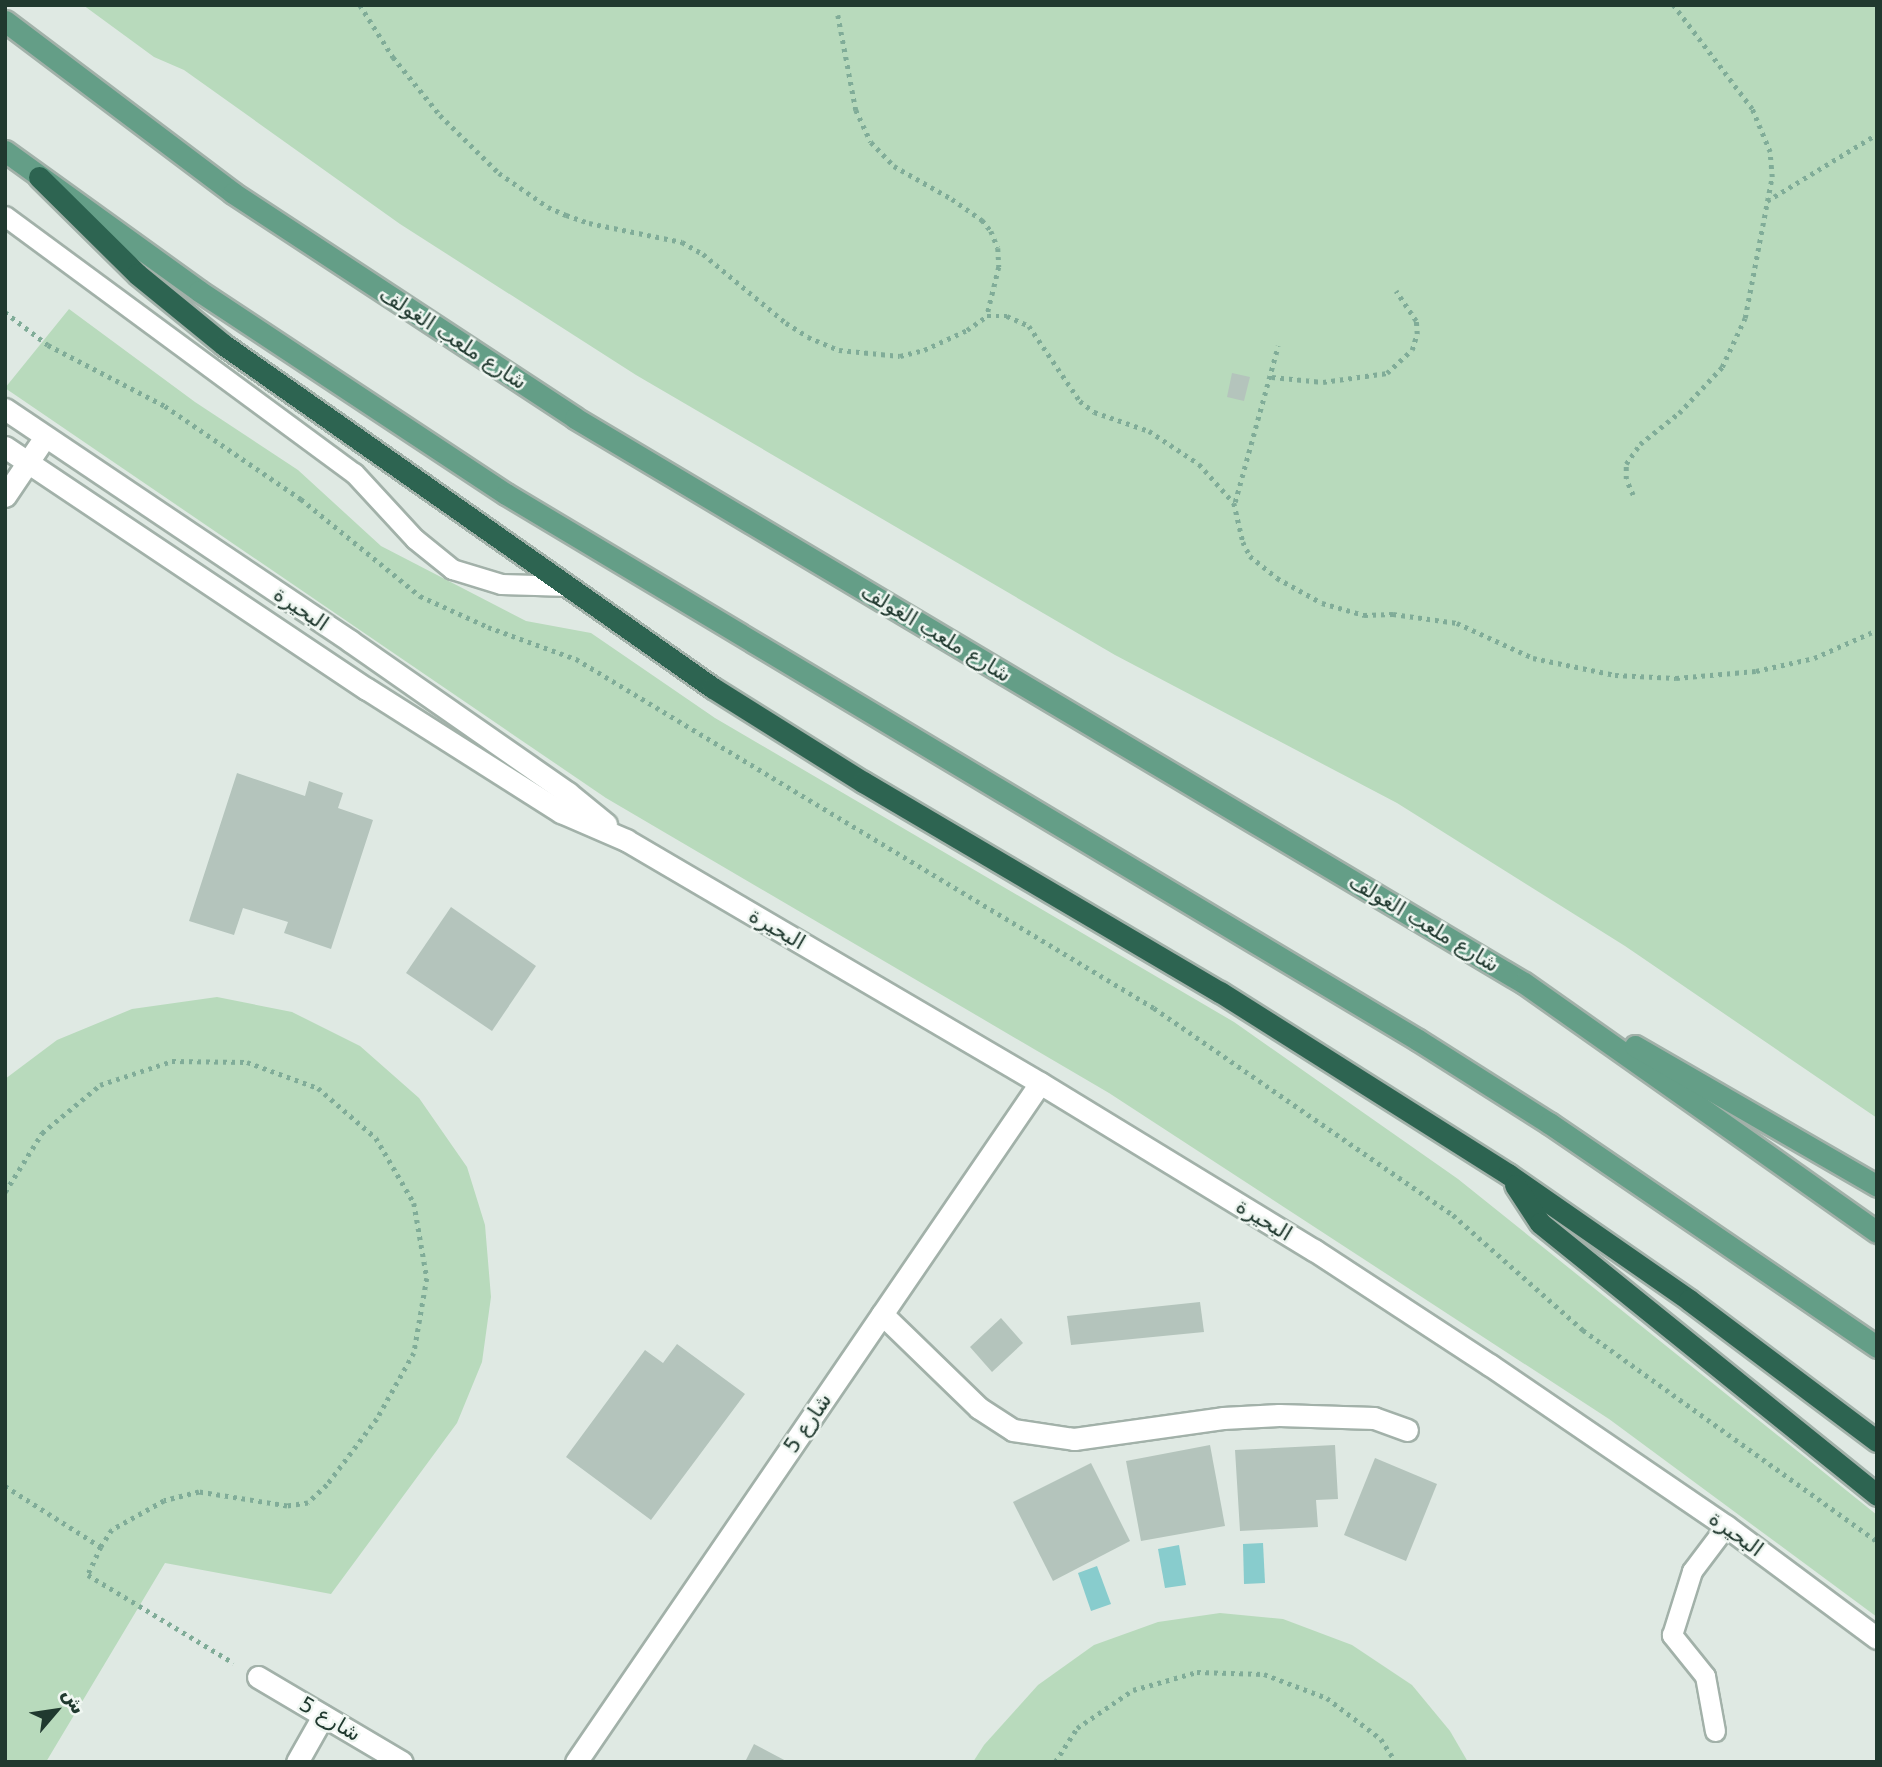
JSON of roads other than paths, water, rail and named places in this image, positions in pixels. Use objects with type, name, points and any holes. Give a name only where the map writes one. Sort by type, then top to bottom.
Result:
[{"type":"highway","points":[[39,177],[138,274],[224,345],[713,688],[863,782],[1220,992],[1508,1174],[1689,1300],[1877,1441]]},
{"type":"highway","points":[[1508,1174],[1540,1223],[1877,1494]]},
{"type":"main road","name":"شارع ملعب الغولف","points":[[5,21],[233,193],[575,418],[1524,983],[1877,1231]]},
{"type":"main road","points":[[5,151],[199,291],[506,494],[1429,1047],[1549,1123],[1877,1347]]},
{"type":"main road","points":[[1524,983],[1877,1185]]},
{"type":"street","name":"البحيرة","points":[[5,408],[476,729],[568,793],[626,840]]},
{"type":"street","points":[[5,496],[45,437]]},
{"type":"street","name":"البحيرة","points":[[5,447],[367,689],[550,805],[626,840],[1040,1083],[1314,1250],[1490,1365],[1726,1526],[1877,1638]]},
{"type":"street","name":"شارع 5","points":[[576,1762],[1040,1083]]},
{"type":"street","points":[[882,1314],[979,1408],[1013,1430],[1074,1439],[1223,1418],[1279,1415],[1374,1418],[1407,1430]]},
{"type":"street","name":"شارع 5","points":[[258,1677],[402,1762]]},
{"type":"street","points":[[297,1762],[323,1716]]},
{"type":"lane","points":[[5,216],[354,473],[415,540],[452,569],[501,584],[569,586]]},
{"type":"lane","points":[[1715,1731],[1704,1676],[1672,1635],[1692,1572],[1726,1526]]},
{"type":"water","points":[[1263,1543],[1265,1583],[1244,1584],[1243,1544]]},
{"type":"water","points":[[1179,1545],[1186,1585],[1165,1588],[1158,1549]]},
{"type":"water","points":[[1097,1566],[1111,1604],[1091,1611],[1078,1573]]}]
